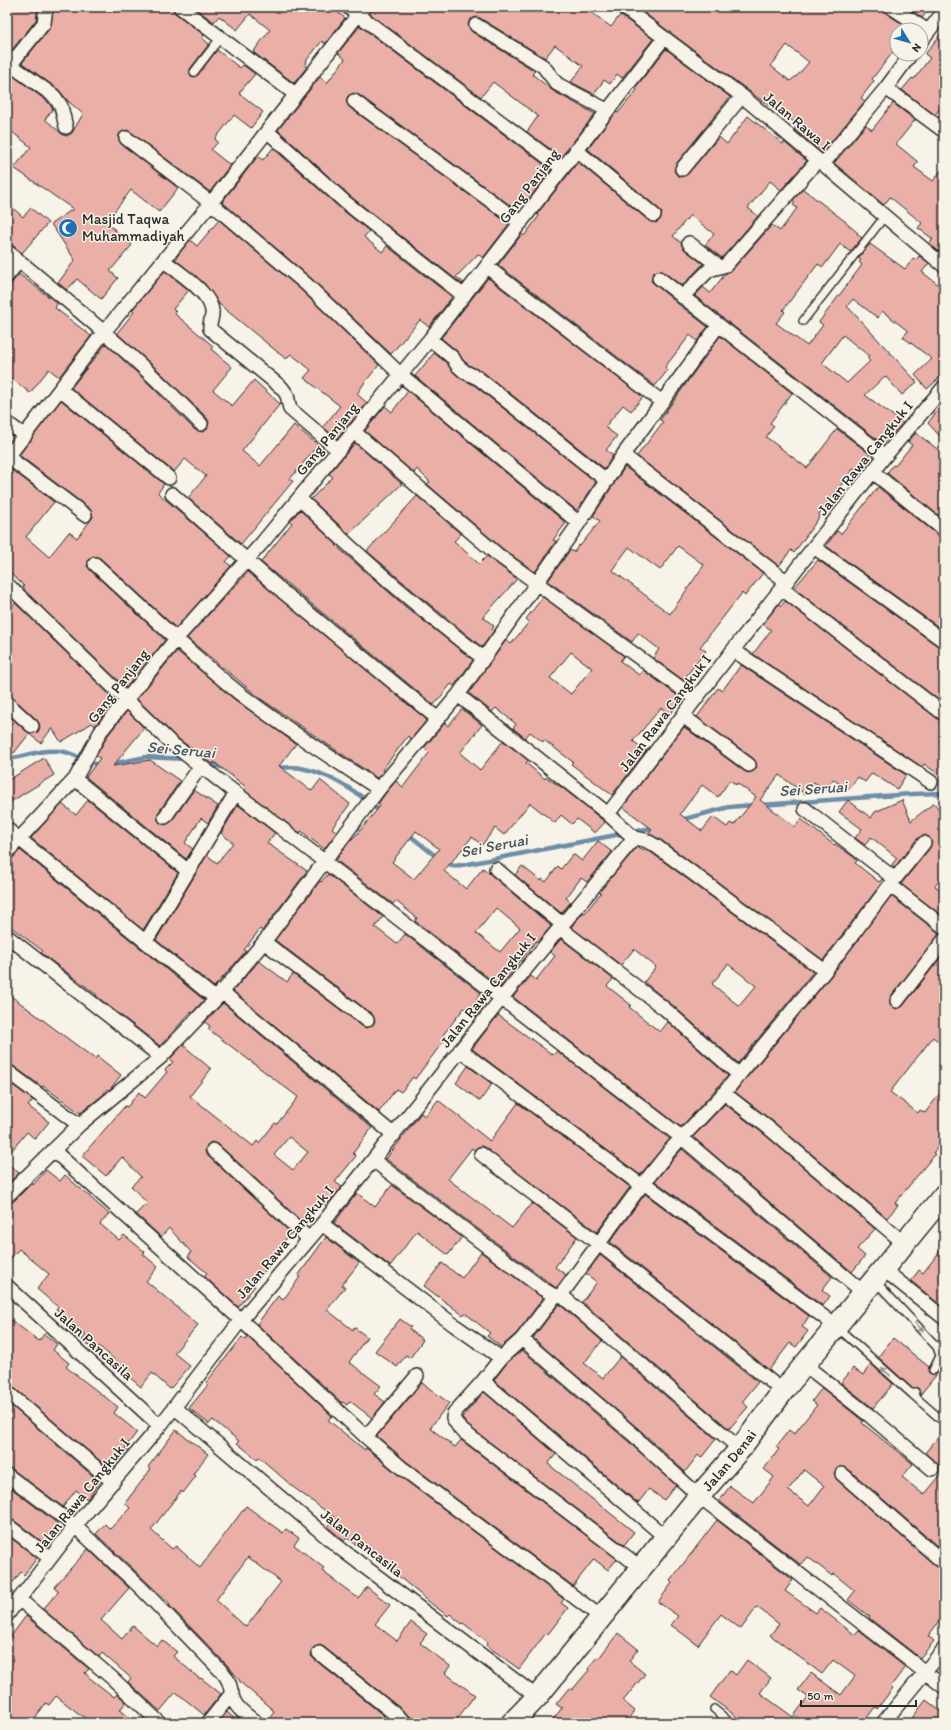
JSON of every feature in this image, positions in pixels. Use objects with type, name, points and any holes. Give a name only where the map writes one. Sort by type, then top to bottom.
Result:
[{"type":"main road","name":"Jalan Denai","points":[[512,1723],[537,1697],[699,1496],[740,1448],[783,1391],[944,1195]]},
{"type":"street","points":[[46,7],[44,23],[9,67],[54,96],[61,106],[66,127]]},
{"type":"street","points":[[180,7],[295,94]]},
{"type":"street","name":"Jalan Rawa I","points":[[623,7],[742,96],[944,266]]},
{"type":"street","points":[[891,7],[909,22]]},
{"type":"street","points":[[86,515],[7,457],[104,332],[211,203],[295,94],[357,10],[562,168]]},
{"type":"street","points":[[929,31],[944,11]]},
{"type":"street","points":[[476,25],[543,66],[557,84],[607,110]]},
{"type":"street","name":"Gang Panjang","points":[[7,852],[75,779],[101,731],[177,638],[299,498],[401,375],[487,267],[562,168],[664,38]]},
{"type":"street","points":[[682,297],[709,270],[726,265],[821,162],[886,88],[905,62]]},
{"type":"street","points":[[886,88],[944,131]]},
{"type":"street","points":[[682,169],[742,96]]},
{"type":"street","points":[[354,101],[521,222]]},
{"type":"street","points":[[267,131],[346,202],[464,296]]},
{"type":"street","points":[[126,138],[211,203],[306,284],[401,375],[579,523]]},
{"type":"street","points":[[576,150],[654,215]]},
{"type":"street","points":[[689,243],[720,267]]},
{"type":"street","points":[[7,251],[104,332],[171,393],[201,424]]},
{"type":"street","points":[[7,276],[19,261]]},
{"type":"street","points":[[164,261],[202,292],[212,310],[210,329],[282,388],[287,395],[290,409],[338,450]]},
{"type":"street","points":[[487,267],[662,402]]},
{"type":"street","points":[[659,278],[718,326],[885,456]]},
{"type":"street","points":[[7,1196],[79,1125],[162,1057],[264,942],[377,792],[458,695],[579,523],[623,455],[718,326]]},
{"type":"street","points":[[430,339],[453,358],[457,365],[465,372],[478,378],[607,480]]},
{"type":"street","points":[[60,389],[169,478]]},
{"type":"street","name":"Jalan Rawa Cangkuk I","points":[[608,814],[814,546],[885,456],[943,389]]},
{"type":"street","points":[[7,422],[24,436]]},
{"type":"street","points":[[353,432],[498,555],[696,699]]},
{"type":"street","points":[[623,455],[944,714]]},
{"type":"street","points":[[873,472],[944,530]]},
{"type":"street","points":[[172,494],[246,560],[438,719]]},
{"type":"street","points":[[299,498],[396,589],[483,658]]},
{"type":"street","points":[[814,546],[944,640]]},
{"type":"street","points":[[95,564],[240,694],[377,792]]},
{"type":"street","points":[[7,584],[171,743],[235,794],[681,1137],[874,1281],[944,1318]]},
{"type":"street","points":[[733,650],[931,782]]},
{"type":"street","points":[[458,695],[608,814],[630,835],[645,840],[656,846],[825,971]]},
{"type":"street","points":[[7,703],[32,726]]},
{"type":"street","points":[[683,716],[749,765]]},
{"type":"street","points":[[165,818],[198,765]]},
{"type":"street","points":[[75,779],[188,871]]},
{"type":"street","points":[[146,941],[235,794]]},
{"type":"street","points":[[805,810],[944,927]]},
{"type":"street","points":[[7,829],[146,941],[218,995],[394,1135]]},
{"type":"street","name":"Jalan Rawa Cangkuk I","points":[[8,1612],[75,1526],[160,1426],[241,1320],[322,1224],[501,999],[562,926],[630,835]]},
{"type":"street","points":[[641,1568],[460,1429],[453,1418],[454,1413],[483,1381],[501,1358],[522,1339],[558,1296],[599,1244],[643,1184],[681,1137],[724,1093],[825,971],[892,882],[924,843]]},
{"type":"street","points":[[496,869],[562,926],[665,1009],[739,1075]]},
{"type":"street","points":[[7,936],[162,1057]]},
{"type":"street","points":[[897,1001],[944,940]]},
{"type":"street","points":[[264,942],[367,1020]]},
{"type":"street","points":[[460,1050],[836,1326]]},
{"type":"street","points":[[7,1071],[79,1125]]},
{"type":"street","points":[[724,1093],[770,1129],[905,1244]]},
{"type":"street","points":[[53,1150],[241,1320],[366,1437],[402,1468],[601,1617]]},
{"type":"street","points":[[213,1150],[309,1239]]},
{"type":"street","points":[[481,1154],[599,1244],[783,1391]]},
{"type":"street","points":[[373,1160],[558,1296],[740,1448]]},
{"type":"street","points":[[322,1224],[454,1325],[501,1358]]},
{"type":"street","name":"Jalan Pancasila","points":[[7,1286],[160,1426]]},
{"type":"street","points":[[522,1339],[636,1437],[699,1496],[944,1687]]},
{"type":"street","points":[[805,1365],[870,1416],[932,1469]]},
{"type":"street","points":[[366,1437],[418,1376]]},
{"type":"street","points":[[483,1381],[666,1537]]},
{"type":"street","points":[[7,1392],[113,1482]]},
{"type":"street","name":"Jalan Pancasila","points":[[174,1407],[341,1550],[537,1697]]},
{"type":"street","points":[[842,1474],[944,1563]]},
{"type":"street","points":[[7,1475],[75,1526],[140,1588],[224,1674],[231,1683],[236,1706],[256,1723]]},
{"type":"street","points":[[7,1525],[50,1558]]},
{"type":"street","points":[[19,1599],[112,1678],[160,1723]]},
{"type":"street","points":[[883,1723],[944,1649]]},
{"type":"street","points":[[319,1653],[406,1723]]},
{"type":"street","points":[[208,1723],[232,1692]]},
{"type":"lane","points":[[194,72],[221,37]]},
{"type":"lane","points":[[803,321],[885,216]]},
{"type":"lane","points":[[874,1281],[937,1347],[940,1356],[934,1370]]},
{"type":"lane","points":[[836,1326],[914,1393],[944,1422]]},
{"type":"lane","points":[[714,1709],[731,1723]]},
{"type":"building","points":[[7,7],[38,7],[36,20],[7,56]]},
{"type":"building","points":[[54,7],[172,7],[175,13],[204,35],[202,38],[209,44],[190,69],[191,76],[194,77],[198,75],[217,50],[240,68],[243,65],[255,74],[239,93],[263,112],[251,128],[234,115],[215,139],[218,142],[211,150],[230,165],[210,192],[131,132],[127,130],[120,133],[118,137],[121,144],[178,188],[159,212],[131,190],[106,222],[132,245],[110,271],[118,278],[101,299],[77,279],[67,290],[58,283],[75,260],[51,224],[73,209],[14,168],[31,147],[7,128],[7,77],[12,75],[48,102],[53,109],[45,119],[63,135],[67,136],[72,133],[83,114],[68,101],[59,90],[22,63],[50,28]]},
{"type":"building","points":[[193,7],[331,7],[345,18],[325,44],[322,41],[306,61],[305,66],[307,67],[294,83],[253,52],[270,30],[250,14],[237,30],[219,16],[214,22]]},
{"type":"building","points":[[374,7],[595,7],[591,12],[611,27],[620,15],[653,39],[622,78],[617,74],[610,84],[604,80],[594,94],[571,82],[583,66],[555,45],[545,58],[480,18],[476,17],[469,21],[468,25],[472,32],[535,71],[532,74],[553,91],[595,114],[561,157],[527,132],[538,116],[493,82],[481,97],[369,13]]},
{"type":"building","points":[[636,7],[883,7],[887,14],[900,22],[889,22],[889,57],[872,79],[874,81],[861,98],[865,101],[822,153],[794,129],[798,125],[770,104],[769,106]],"holes":[[[787,45],[809,62],[799,74],[790,81],[771,66]]]},
{"type":"building","points":[[906,7],[930,7],[922,18]]},
{"type":"building","points":[[360,26],[551,170],[525,204],[520,200],[514,208],[359,95],[354,93],[348,96],[346,101],[349,107],[509,224],[483,258],[478,254],[456,277],[464,283],[462,284],[350,196],[278,130],[320,77],[327,83],[345,59],[338,53]]},
{"type":"building","points":[[944,30],[944,103],[935,115],[902,90],[912,78],[914,79],[927,62],[929,62],[929,49]]},
{"type":"building","points":[[666,49],[730,97],[676,164],[674,171],[677,175],[681,177],[688,174],[719,137],[727,144],[748,116],[807,161],[781,190],[770,181],[748,208],[758,216],[722,258],[705,245],[714,234],[690,215],[673,236],[681,243],[684,249],[703,264],[682,286],[661,270],[653,273],[651,281],[708,327],[697,341],[690,335],[665,367],[668,370],[655,386],[498,265],[522,234],[524,236],[539,216],[537,214],[578,162],[649,221],[656,223],[660,220],[662,213],[659,209],[588,149],[616,112],[618,113],[637,90],[635,88]]},
{"type":"building","points":[[893,103],[915,120],[896,144],[918,162],[914,167],[933,181],[944,167],[944,256],[929,243],[933,239],[918,228],[922,223],[890,197],[884,205],[834,163],[866,125],[872,130]]},
{"type":"building","points":[[273,148],[340,208],[369,231],[364,237],[382,252],[387,246],[452,297],[429,327],[420,320],[391,354],[311,278],[222,202],[258,156],[263,160]]},
{"type":"building","points":[[803,189],[846,222],[862,238],[850,252],[840,244],[823,267],[818,264],[783,310],[785,312],[776,323],[807,346],[823,325],[819,322],[862,265],[859,262],[861,260],[858,258],[870,244],[905,269],[914,258],[916,260],[919,256],[929,263],[922,272],[944,289],[944,374],[927,389],[915,375],[932,359],[903,337],[908,331],[882,311],[878,318],[853,299],[847,306],[917,382],[902,395],[885,376],[865,395],[903,423],[895,432],[893,431],[883,444],[695,296],[703,287],[710,293],[726,273],[732,270],[772,225],[780,231],[797,208],[793,205],[795,202],[793,200]],"holes":[[[843,335],[869,356],[867,358],[870,361],[847,383],[822,363]]]},
{"type":"building","points":[[7,203],[23,217],[31,208],[48,223],[22,253],[7,241]]},
{"type":"building","points":[[219,220],[301,290],[379,365],[357,394],[367,403],[337,439],[323,427],[340,406],[304,378],[311,370],[291,354],[286,359],[220,305],[205,284],[175,259],[190,240],[197,246]]},
{"type":"building","points":[[165,271],[189,290],[173,309],[176,312],[175,314],[213,346],[211,349],[232,367],[213,390],[232,406],[254,380],[280,404],[242,451],[260,466],[294,425],[318,445],[290,479],[293,481],[241,544],[188,498],[206,476],[185,459],[174,472],[71,388],[106,344],[195,430],[203,432],[207,429],[209,422],[207,418],[117,333],[134,312],[132,310]]},
{"type":"building","points":[[19,274],[57,303],[55,308],[91,336],[59,377],[49,369],[30,393],[7,375],[7,289]]},
{"type":"building","points":[[488,278],[643,397],[631,411],[623,405],[605,427],[617,436],[606,450],[613,455],[605,469],[483,372],[469,365],[463,360],[458,352],[441,338]]},
{"type":"building","points":[[720,336],[792,393],[770,423],[774,426],[766,437],[807,468],[837,429],[870,454],[856,469],[854,468],[819,514],[820,516],[794,553],[791,550],[779,566],[637,456],[663,422],[660,420]]},
{"type":"building","points":[[434,353],[447,363],[452,371],[460,378],[474,385],[596,482],[576,510],[415,376]]},
{"type":"building","points":[[408,391],[566,523],[553,540],[556,541],[535,572],[503,549],[427,484],[430,482],[417,469],[414,473],[365,431],[385,406],[392,412]]},
{"type":"building","points":[[61,400],[164,484],[158,493],[231,556],[226,562],[231,566],[176,628],[100,558],[93,556],[89,559],[87,566],[90,570],[165,640],[126,688],[25,591],[23,585],[7,570],[7,466],[54,502],[26,537],[49,557],[69,532],[77,538],[93,517],[90,509],[19,455]]},
{"type":"building","points":[[944,402],[944,441],[928,423]]},
{"type":"building","points":[[916,433],[944,454],[944,466],[938,474],[944,478],[944,520],[887,473],[893,465],[895,466],[912,445],[908,442]]},
{"type":"building","points":[[355,443],[402,484],[349,534],[311,499],[333,477],[329,474]]},
{"type":"building","points":[[625,467],[763,573],[745,596],[742,593],[700,647],[706,651],[683,680],[653,658],[659,649],[638,633],[632,642],[548,581],[570,550],[574,552],[600,521],[593,516]],"holes":[[[678,546],[704,565],[670,614],[612,570],[629,547],[660,570]]]},
{"type":"building","points":[[878,487],[939,536],[944,538],[944,631],[826,546],[837,531],[841,534]]},
{"type":"building","points":[[417,496],[461,534],[454,541],[479,564],[487,556],[517,579],[483,617],[494,626],[492,629],[494,631],[482,647],[367,551]]},
{"type":"building","points":[[300,510],[337,545],[336,546],[406,607],[473,660],[454,686],[451,684],[434,705],[261,562],[292,523],[290,521]]},
{"type":"building","points":[[818,560],[939,647],[944,649],[944,704],[794,588]]},
{"type":"building","points":[[248,572],[427,720],[411,739],[408,736],[382,770],[383,772],[377,778],[261,699],[187,638]]},
{"type":"building","points":[[543,597],[624,656],[620,661],[639,675],[643,670],[682,699],[670,714],[661,708],[633,741],[646,751],[612,795],[571,764],[573,762],[544,740],[543,742],[530,732],[525,738],[513,728],[516,724],[496,708],[492,712],[469,693],[506,640],[511,644],[529,622],[526,619]],"holes":[[[571,652],[592,668],[571,694],[550,678]]]},
{"type":"building","points":[[785,601],[939,720],[944,722],[944,778],[924,764],[922,767],[753,654],[771,630],[763,624],[779,604],[781,606]]},
{"type":"building","points":[[15,603],[115,700],[95,726],[92,723],[61,742],[52,728],[41,743],[29,734],[14,753],[7,747],[7,714],[30,734],[38,732],[40,727],[37,720],[12,697],[7,695],[7,613]]},
{"type":"building","points":[[177,651],[234,699],[296,744],[279,766],[312,791],[320,780],[350,804],[332,828],[337,832],[324,849],[301,831],[300,833],[244,790],[246,787],[214,762],[213,764],[176,737],[137,699]]},
{"type":"building","points":[[741,665],[906,775],[897,789],[872,773],[865,782],[858,777],[848,790],[833,779],[825,790],[814,782],[805,794],[779,775],[760,800],[795,827],[801,819],[834,845],[835,844],[855,858],[857,861],[855,863],[879,882],[882,879],[884,880],[823,960],[661,840],[648,833],[652,829],[623,807],[684,727],[744,771],[748,773],[755,770],[757,766],[754,759],[697,717],[718,688],[722,691]],"holes":[[[730,780],[736,785],[737,783],[756,797],[734,825],[730,823],[727,827],[713,817],[702,831],[680,814],[702,785],[718,797]]]},
{"type":"building","points":[[462,709],[482,725],[460,753],[480,770],[503,741],[528,760],[526,763],[545,779],[546,777],[564,789],[605,822],[595,833],[577,819],[572,824],[561,815],[555,823],[530,803],[504,835],[495,828],[482,845],[472,837],[444,871],[466,889],[483,868],[551,926],[538,942],[536,941],[500,987],[415,921],[417,918],[396,901],[393,904],[336,860],[380,806],[378,804],[385,794],[396,781],[403,787],[429,753],[424,748],[445,723],[448,726]],"holes":[[[416,831],[439,849],[414,879],[392,862]],[[496,908],[520,928],[500,952],[476,933]]]},
{"type":"building","points":[[127,711],[144,728],[113,766],[150,760],[180,781],[158,813],[158,820],[160,823],[165,825],[171,822],[194,790],[218,806],[208,823],[201,818],[185,843],[193,849],[186,859],[86,777],[100,758],[96,756],[108,735]]},
{"type":"building","points":[[44,758],[54,775],[7,804],[7,781]]},
{"type":"building","points":[[88,800],[178,873],[143,930],[31,838],[62,804],[76,815]]},
{"type":"building","points":[[848,800],[871,818],[875,812],[902,800],[911,821],[934,803],[944,816],[944,874],[935,886],[944,892],[944,917],[901,884],[930,848],[932,841],[929,837],[925,835],[918,838],[894,868],[891,866],[897,858],[871,837],[865,845],[855,838],[862,829],[839,812]]},
{"type":"building","points":[[238,805],[275,833],[267,843],[307,871],[262,931],[260,929],[244,950],[246,951],[214,987],[156,940],[207,855],[217,863],[233,843],[221,833]]},
{"type":"building","points":[[598,841],[612,852],[587,882],[581,878],[566,898],[571,902],[561,913],[515,875],[522,866],[541,881],[542,879],[546,882],[558,866],[561,869],[573,854],[582,861]]},
{"type":"building","points":[[637,847],[652,853],[813,972],[738,1063],[644,982],[656,967],[634,949],[621,965],[571,927],[584,912],[585,913],[601,893],[599,892]],"holes":[[[728,964],[756,986],[739,1006],[712,984]]]},
{"type":"building","points":[[20,850],[204,1000],[160,1046],[96,996],[97,995],[41,953],[43,951],[7,924],[7,860],[13,858]]},
{"type":"building","points":[[328,874],[383,917],[375,927],[397,944],[405,934],[481,993],[476,999],[486,1005],[476,1017],[464,1008],[443,1035],[446,1038],[415,1079],[413,1077],[401,1092],[396,1089],[379,1112],[233,991],[259,961],[287,982],[293,974],[362,1026],[366,1028],[373,1025],[375,1021],[372,1014],[275,940],[320,881],[321,882]]},
{"type":"building","points":[[891,896],[940,934],[891,996],[890,1004],[896,1009],[903,1006],[944,953],[944,1046],[933,1037],[890,1092],[918,1113],[920,1110],[925,1113],[944,1088],[944,1139],[933,1153],[935,1154],[895,1203],[898,1205],[887,1218],[775,1123],[735,1092],[831,976]]},
{"type":"building","points":[[561,939],[613,979],[607,986],[631,1005],[629,1007],[660,1032],[668,1022],[728,1076],[681,1127],[513,997],[531,976],[536,980],[555,956],[550,952]]},
{"type":"building","points":[[7,993],[95,1059],[97,1056],[121,1075],[111,1088],[109,1090],[107,1089],[103,1095],[80,1113],[43,1086],[42,1087],[7,1063]]},
{"type":"building","points":[[223,1003],[372,1128],[353,1153],[356,1156],[335,1182],[342,1187],[326,1206],[318,1201],[301,1221],[218,1144],[211,1142],[207,1145],[205,1152],[208,1156],[291,1233],[271,1257],[274,1260],[253,1285],[255,1286],[238,1307],[204,1276],[207,1273],[188,1257],[191,1252],[169,1228],[161,1237],[136,1214],[147,1203],[131,1186],[141,1177],[122,1157],[106,1176],[82,1156],[139,1092],[145,1098],[167,1072],[165,1070],[173,1062],[170,1059],[183,1045],[211,1069],[190,1096],[253,1146],[257,1141],[259,1143],[275,1123],[277,1124],[298,1097],[208,1029],[210,1026],[205,1022]],"holes":[[[289,1137],[308,1152],[293,1170],[274,1155]]]},
{"type":"building","points":[[498,1015],[553,1055],[557,1051],[670,1139],[640,1175],[472,1049]]},
{"type":"building","points":[[468,1066],[492,1084],[480,1101],[456,1083]]},
{"type":"building","points":[[7,1081],[33,1100],[28,1106],[49,1122],[35,1139],[27,1132],[7,1156]]},
{"type":"building","points":[[438,1100],[490,1141],[518,1103],[630,1187],[597,1232],[482,1146],[474,1150],[472,1148],[448,1179],[512,1228],[532,1203],[577,1237],[555,1267],[566,1275],[556,1288],[386,1159],[421,1113],[425,1116]]},
{"type":"building","points":[[725,1104],[765,1135],[875,1229],[857,1249],[865,1256],[852,1272],[693,1137]]},
{"type":"building","points":[[682,1149],[832,1277],[822,1290],[830,1296],[823,1306],[655,1181]]},
{"type":"building","points":[[7,1163],[19,1173],[7,1185]]},
{"type":"building","points":[[46,1170],[60,1181],[65,1175],[109,1214],[100,1224],[119,1240],[124,1235],[145,1252],[143,1254],[158,1267],[146,1281],[198,1325],[174,1353],[190,1366],[170,1389],[152,1373],[141,1387],[122,1371],[124,1368],[99,1346],[95,1351],[82,1340],[86,1335],[56,1309],[58,1307],[37,1289],[49,1274],[19,1249],[7,1263],[7,1204],[13,1202],[32,1183],[33,1185]]},
{"type":"building","points":[[392,1185],[462,1237],[448,1255],[417,1231],[390,1266],[334,1223],[357,1193],[375,1207]]},
{"type":"building","points":[[645,1194],[809,1316],[802,1327],[808,1331],[796,1347],[790,1343],[769,1370],[610,1242]]},
{"type":"building","points":[[326,1237],[359,1263],[342,1285],[345,1287],[327,1310],[353,1330],[354,1327],[367,1337],[349,1362],[381,1386],[374,1394],[385,1402],[372,1418],[350,1401],[347,1405],[343,1402],[342,1403],[257,1324],[278,1296],[283,1300]]},
{"type":"building","points":[[944,1246],[944,1308],[911,1281],[919,1270],[923,1273]]},
{"type":"building","points":[[481,1252],[543,1298],[516,1334],[501,1347],[487,1336],[490,1333],[465,1313],[463,1315],[424,1286],[442,1263],[462,1278]]},
{"type":"building","points":[[600,1255],[758,1382],[742,1402],[748,1407],[729,1429],[582,1302],[597,1282],[586,1274]]},
{"type":"building","points":[[559,1304],[602,1341],[584,1363],[603,1378],[620,1357],[716,1439],[701,1458],[698,1455],[685,1472],[641,1431],[533,1338]]},
{"type":"building","points":[[7,1317],[39,1341],[44,1334],[57,1344],[53,1350],[69,1363],[66,1367],[118,1407],[114,1413],[137,1432],[125,1448],[127,1450],[111,1470],[12,1386],[7,1384]]},
{"type":"building","points":[[400,1319],[411,1327],[409,1329],[423,1340],[410,1358],[406,1355],[397,1367],[375,1351]]},
{"type":"building","points":[[242,1337],[246,1340],[248,1337],[332,1416],[328,1420],[365,1450],[366,1448],[397,1474],[564,1599],[561,1603],[568,1608],[548,1634],[546,1633],[519,1669],[486,1645],[488,1642],[463,1623],[462,1624],[450,1614],[448,1616],[433,1605],[397,1575],[398,1573],[376,1556],[374,1558],[347,1538],[344,1541],[328,1527],[335,1518],[293,1487],[259,1457],[257,1459],[237,1443],[239,1441],[213,1420],[209,1424],[189,1408],[208,1385],[206,1383]]},
{"type":"building","points":[[893,1338],[929,1367],[928,1371],[930,1374],[937,1374],[920,1395],[918,1388],[912,1388],[878,1357]]},
{"type":"building","points":[[522,1350],[630,1443],[676,1485],[664,1500],[649,1489],[638,1503],[494,1380],[507,1363]]},
{"type":"building","points":[[871,1364],[893,1384],[873,1408],[841,1383],[853,1368],[863,1375]]},
{"type":"building","points":[[422,1383],[449,1403],[430,1428],[455,1447],[461,1440],[617,1559],[608,1570],[594,1559],[573,1586],[407,1462],[377,1436]]},
{"type":"building","points":[[822,1388],[863,1421],[862,1423],[913,1464],[902,1477],[924,1495],[943,1472],[937,1463],[925,1453],[944,1430],[944,1552],[847,1468],[839,1467],[834,1473],[837,1480],[939,1569],[944,1571],[944,1615],[928,1636],[934,1641],[920,1658],[848,1600],[855,1591],[834,1574],[832,1576],[808,1557],[801,1565],[719,1501],[730,1486],[754,1503],[774,1477],[764,1469],[779,1449],[776,1447],[789,1430],[794,1434],[817,1405],[812,1401]],"holes":[[[804,1470],[824,1486],[809,1506],[788,1490]]]},
{"type":"building","points":[[484,1392],[556,1454],[548,1464],[634,1532],[624,1545],[466,1424],[462,1417]]},
{"type":"building","points":[[7,1402],[100,1482],[87,1499],[76,1490],[63,1507],[12,1469],[7,1467]]},
{"type":"building","points":[[176,1430],[208,1454],[193,1474],[196,1476],[183,1493],[181,1491],[151,1530],[172,1549],[176,1546],[200,1568],[246,1506],[283,1533],[286,1529],[299,1538],[294,1545],[324,1568],[322,1571],[358,1598],[367,1587],[390,1605],[375,1624],[397,1641],[411,1622],[427,1634],[420,1643],[450,1666],[445,1673],[475,1695],[454,1723],[414,1723],[411,1717],[320,1645],[313,1648],[311,1656],[384,1716],[379,1723],[265,1723],[274,1711],[240,1682],[230,1668],[169,1605],[170,1604],[96,1534],[105,1524],[110,1529],[130,1508],[125,1503],[151,1469],[148,1467]],"holes":[[[248,1557],[281,1582],[246,1627],[216,1600]]]},
{"type":"building","points":[[7,1485],[58,1524],[44,1543],[12,1519],[7,1517]]},
{"type":"building","points":[[717,1520],[793,1580],[785,1591],[816,1613],[820,1608],[855,1635],[859,1631],[905,1667],[891,1686],[893,1688],[877,1709],[875,1707],[863,1723],[745,1723],[710,1697],[730,1670],[736,1675],[747,1660],[771,1678],[760,1693],[793,1717],[808,1697],[798,1690],[811,1673],[841,1695],[855,1676],[833,1660],[822,1674],[770,1635],[779,1624],[757,1607],[741,1629],[721,1614],[698,1645],[671,1625],[678,1616],[658,1602],[672,1583],[670,1581]]},
{"type":"building","points":[[7,1535],[37,1558],[24,1575],[21,1572],[7,1590]]},
{"type":"building","points":[[88,1549],[129,1588],[101,1620],[122,1639],[133,1626],[157,1646],[162,1640],[177,1652],[173,1656],[200,1679],[201,1678],[221,1694],[204,1715],[176,1692],[160,1711],[128,1682],[131,1678],[102,1653],[99,1657],[43,1609],[59,1591],[54,1587]]},
{"type":"building","points":[[26,1616],[89,1669],[85,1673],[91,1679],[114,1697],[117,1694],[126,1702],[120,1710],[137,1723],[91,1723],[56,1696],[49,1705],[46,1703],[31,1723],[7,1723],[7,1702],[12,1696],[7,1692],[7,1644]]},
{"type":"building","points":[[618,1633],[638,1649],[629,1661],[645,1674],[623,1701],[635,1711],[626,1723],[550,1723],[562,1708],[556,1704],[569,1688],[572,1690],[589,1670],[588,1669],[597,1657],[599,1658]]},
{"type":"building","points":[[926,1700],[944,1714],[944,1723],[919,1723],[912,1718]]},
{"type":"building","points":[[227,1712],[239,1723],[218,1723]]},
{"type":"waterway","name":"Sei Seruai","points":[[7,759],[43,751],[58,751],[69,753],[91,763],[100,765]]},
{"type":"waterway","name":"Sei Seruai","points":[[111,764],[146,757],[187,759]]},
{"type":"waterway","name":"Sei Seruai","points":[[204,762],[225,768]]},
{"type":"waterway","name":"Sei Seruai","points":[[276,768],[298,767],[324,775],[344,785],[364,798],[382,813]]},
{"type":"waterway","name":"Sei Seruai","points":[[761,805],[944,793]]},
{"type":"waterway","name":"Sei Seruai","points":[[681,820],[729,807],[754,805]]},
{"type":"waterway","name":"Sei Seruai","points":[[445,862],[454,866],[468,864],[657,827]]},
{"type":"waterway","name":"Sei Seruai","points":[[408,834],[438,858]]},
{"type":"place","name":"Masjid Taqwa Muhammadiyah","points":[[68,228]]}]
